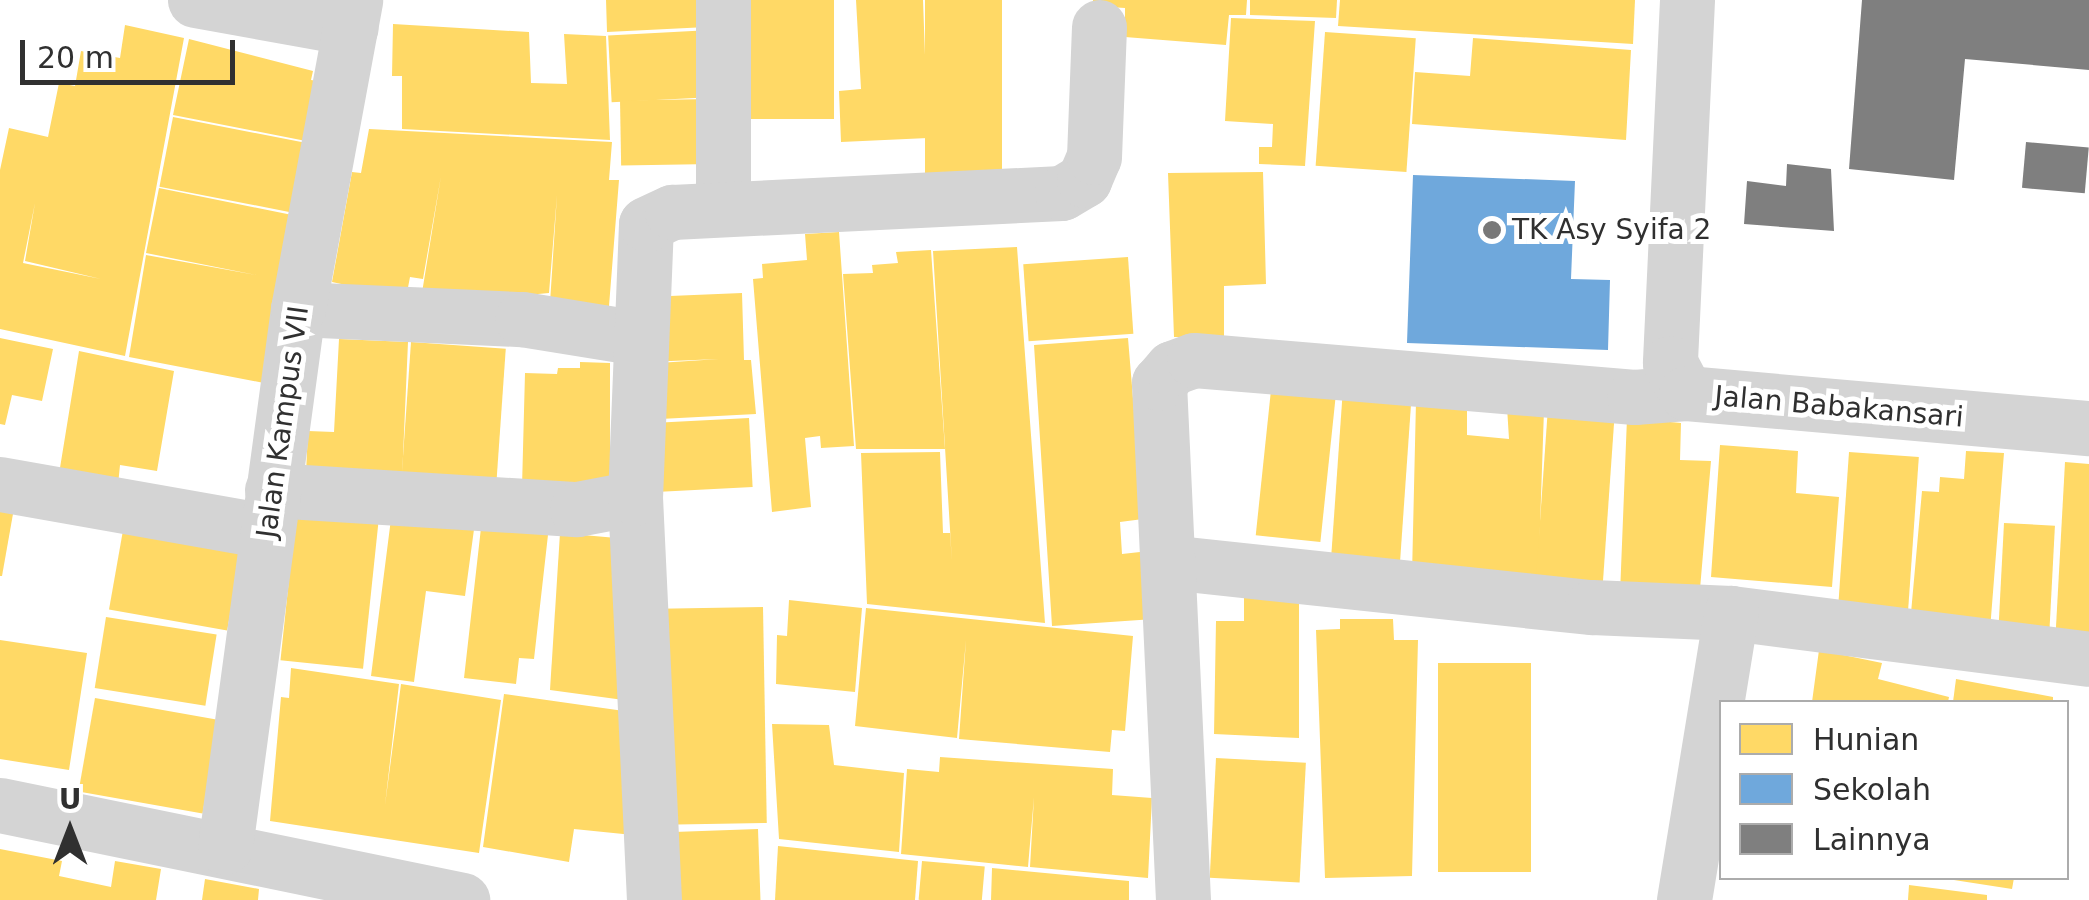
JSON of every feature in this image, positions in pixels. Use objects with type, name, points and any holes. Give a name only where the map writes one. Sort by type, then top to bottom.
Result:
[{"type":"street","points":[[195,0],[353,14]]},
{"type":"street","points":[[723,0],[723,209]]},
{"type":"street","name":"Jalan Babakansari","points":[[1687,0],[1670,363],[1686,393],[2089,428]]},
{"type":"street","name":"Jalan Kampus VII","points":[[225,847],[298,309],[353,14]]},
{"type":"street","points":[[654,900],[635,498],[646,224],[672,212],[1062,193],[1084,180],[1094,157],[1098,27]]},
{"type":"street","points":[[298,309],[522,319],[639,338]]},
{"type":"street","points":[[1183,900],[1159,383],[1172,368],[1194,360],[1634,398],[1686,393]]},
{"type":"street","points":[[0,484],[270,510],[577,508],[635,498]]},
{"type":"street","points":[[1168,562],[1592,607],[1731,613],[2089,659]]},
{"type":"street","points":[[1684,900],[1731,613]]},
{"type":"street","points":[[0,805],[225,847],[462,900]]},
{"type":"building: Hunian","points":[[606,0],[707,0],[707,27],[607,32]]},
{"type":"building: Hunian","points":[[741,0],[834,0],[834,119],[741,119]]},
{"type":"building: Hunian","points":[[856,0],[923,0],[928,138],[841,142],[839,91],[861,89]]},
{"type":"building: Hunian","points":[[925,0],[1002,0],[1002,189],[925,189]]},
{"type":"building: Hunian","points":[[1093,0],[1247,0],[1246,15],[1229,15],[1226,45],[1125,37],[1125,8],[1093,6]]},
{"type":"building: Hunian","points":[[1250,0],[1337,0],[1336,18],[1250,15]]},
{"type":"building: Hunian","points":[[1340,0],[1635,0],[1633,44],[1338,26]]},
{"type":"building: Hunian","points":[[1231,18],[1315,21],[1305,166],[1259,164],[1259,147],[1272,147],[1273,124],[1225,121]]},
{"type":"building: Hunian","points":[[393,24],[529,32],[531,83],[567,84],[564,34],[606,36],[610,140],[402,129],[402,76],[392,76]]},
{"type":"building: Hunian","points":[[125,25],[184,38],[125,356],[0,329],[0,170],[9,128],[48,137],[59,83],[75,86],[81,51],[120,58]],"holes":[[[35,203],[25,261],[101,279],[23,263]]]},
{"type":"building: Hunian","points":[[711,30],[715,97],[612,102],[608,35]]},
{"type":"building: Hunian","points":[[1325,32],[1416,38],[1406,172],[1316,166]]},
{"type":"building: Hunian","points":[[1473,38],[1631,50],[1626,140],[1412,124],[1415,72],[1470,76]]},
{"type":"building: Hunian","points":[[189,39],[313,71],[311,80],[322,82],[311,142],[173,115]]},
{"type":"building: Hunian","points":[[711,99],[712,164],[621,166],[620,101]]},
{"type":"building: Hunian","points":[[173,117],[307,143],[293,213],[159,187]]},
{"type":"building: Hunian","points":[[369,129],[612,142],[609,180],[619,180],[609,306],[550,303],[557,195],[549,293],[420,305],[441,176],[423,279],[410,277],[406,298],[332,282],[352,172],[361,173]]},
{"type":"building: Hunian","points":[[1263,172],[1266,284],[1224,286],[1224,337],[1174,337],[1168,173]]},
{"type":"building: Hunian","points":[[159,188],[297,216],[269,384],[129,357],[146,255],[256,275],[146,253]]},
{"type":"building: Hunian","points":[[839,232],[854,446],[821,448],[820,436],[805,438],[811,507],[772,512],[753,279],[763,278],[762,264],[807,260],[805,234]]},
{"type":"building: Hunian","points":[[1017,247],[1045,623],[867,604],[861,453],[940,452],[943,533],[950,533],[952,562],[933,251]]},
{"type":"building: Hunian","points":[[931,250],[945,449],[856,449],[843,274],[873,273],[872,265],[898,263],[896,252]]},
{"type":"building: Hunian","points":[[1128,257],[1133,334],[1029,341],[1023,264]]},
{"type":"building: Hunian","points":[[742,293],[744,360],[751,360],[756,414],[660,419],[658,363],[719,359],[647,362],[646,297]]},
{"type":"building: Hunian","points":[[0,338],[53,349],[42,401],[12,395],[5,425],[0,424]]},
{"type":"building: Hunian","points":[[1128,338],[1143,519],[1120,522],[1122,554],[1149,551],[1154,619],[1052,626],[1034,345]]},
{"type":"building: Hunian","points":[[339,339],[408,342],[402,479],[306,473],[308,431],[334,432]]},
{"type":"building: Hunian","points":[[411,342],[506,349],[496,485],[401,479]]},
{"type":"building: Hunian","points":[[79,351],[174,371],[157,471],[120,465],[118,485],[59,474]]},
{"type":"building: Hunian","points":[[580,362],[610,363],[610,490],[522,487],[525,373],[557,374],[558,368],[580,368]]},
{"type":"building: Hunian","points":[[1343,388],[1412,393],[1400,563],[1331,559]]},
{"type":"building: Hunian","points":[[1271,390],[1336,397],[1320,542],[1256,535]]},
{"type":"building: Hunian","points":[[1416,401],[1467,403],[1467,435],[1509,439],[1507,407],[1544,410],[1538,585],[1412,575]]},
{"type":"building: Hunian","points":[[1548,407],[1615,412],[1603,585],[1536,581]]},
{"type":"building: Hunian","points":[[749,418],[753,487],[656,492],[652,423]]},
{"type":"building: Hunian","points":[[1627,418],[1681,423],[1680,460],[1711,461],[1700,589],[1620,594]]},
{"type":"building: Hunian","points":[[1720,445],[1798,451],[1796,493],[1839,497],[1832,587],[1711,577]]},
{"type":"building: Hunian","points":[[1966,451],[2004,453],[1990,630],[1910,624],[1922,491],[1939,492],[1940,477],[1964,479]]},
{"type":"building: Hunian","points":[[1849,452],[1919,457],[1907,622],[1837,618]]},
{"type":"building: Hunian","points":[[2065,462],[2089,464],[2089,647],[2055,645]]},
{"type":"building: Hunian","points":[[0,494],[16,497],[2,576],[0,576]]},
{"type":"building: Hunian","points":[[297,503],[380,512],[363,669],[280,660]]},
{"type":"building: Hunian","points":[[392,511],[475,522],[465,596],[426,591],[414,682],[371,676]]},
{"type":"building: Hunian","points":[[125,519],[243,540],[227,630],[109,610]]},
{"type":"building: Hunian","points":[[482,519],[549,526],[534,659],[519,658],[516,684],[464,678]]},
{"type":"building: Hunian","points":[[2004,523],[2055,526],[2049,636],[1998,633]]},
{"type":"building: Hunian","points":[[560,533],[628,539],[631,701],[550,690]]},
{"type":"building: Hunian","points":[[1244,593],[1299,596],[1299,738],[1214,734],[1216,621],[1244,621]]},
{"type":"building: Hunian","points":[[789,600],[862,608],[855,692],[776,684],[777,635],[787,636]]},
{"type":"building: Hunian","points":[[763,607],[767,823],[663,825],[659,609]]},
{"type":"building: Hunian","points":[[866,608],[1133,636],[1125,731],[1112,730],[1110,752],[959,739],[966,640],[957,738],[855,726]]},
{"type":"building: Hunian","points":[[106,617],[217,635],[205,706],[95,688]]},
{"type":"building: Hunian","points":[[1340,619],[1393,619],[1394,640],[1418,640],[1412,876],[1325,878],[1316,630],[1340,629]]},
{"type":"building: Hunian","points":[[0,640],[87,653],[69,770],[0,759]]},
{"type":"building: Hunian","points":[[1819,650],[1882,663],[1878,679],[1949,697],[1948,700],[1812,700]]},
{"type":"building: Hunian","points":[[1438,663],[1531,663],[1531,872],[1438,872]]},
{"type":"building: Hunian","points":[[291,668],[399,684],[385,805],[401,684],[501,700],[479,853],[270,821],[281,697],[289,698]]},
{"type":"building: Hunian","points":[[1956,679],[2053,697],[2053,700],[1953,700]]},
{"type":"building: Hunian","points":[[504,694],[631,712],[633,835],[574,829],[569,862],[483,847]]},
{"type":"building: Hunian","points":[[95,698],[219,720],[203,813],[79,792]]},
{"type":"building: Hunian","points":[[772,724],[829,725],[834,765],[904,773],[899,852],[779,839]]},
{"type":"building: Hunian","points":[[940,757],[1113,769],[1112,795],[1152,798],[1148,878],[1030,867],[1034,797],[1028,867],[901,854],[907,769],[939,772]]},
{"type":"building: Hunian","points":[[1216,758],[1306,763],[1300,883],[1210,878]]},
{"type":"building: Hunian","points":[[758,829],[760,900],[669,900],[667,832]]},
{"type":"building: Hunian","points":[[778,846],[918,861],[915,900],[775,900]]},
{"type":"building: Hunian","points":[[0,849],[62,861],[59,876],[111,887],[115,861],[161,869],[156,900],[0,900]]},
{"type":"building: Hunian","points":[[922,861],[985,866],[982,900],[919,900]]},
{"type":"building: Hunian","points":[[992,868],[1129,881],[1129,900],[991,900]]},
{"type":"building: Hunian","points":[[205,879],[259,889],[258,900],[202,900]]},
{"type":"building: Hunian","points":[[1954,880],[2014,880],[2012,889]]},
{"type":"building: Hunian","points":[[1909,885],[1987,895],[1987,900],[1908,900]]},
{"type":"building: Sekolah","name":"TK Asy Syifa 2","points":[[1413,175],[1575,181],[1571,279],[1610,280],[1608,350],[1407,343]]},
{"type":"building: Lainnya","points":[[1862,0],[2089,0],[2089,70],[1965,59],[1954,180],[1849,169]]},
{"type":"building: Lainnya","points":[[2026,142],[2089,147],[2085,193],[2022,188]]},
{"type":"building: Lainnya","points":[[1787,164],[1831,169],[1834,231],[1744,224],[1747,181],[1786,186]]},
{"type":"place","name":"TK Asy Syifa 2","points":[[1492,230]]}]
